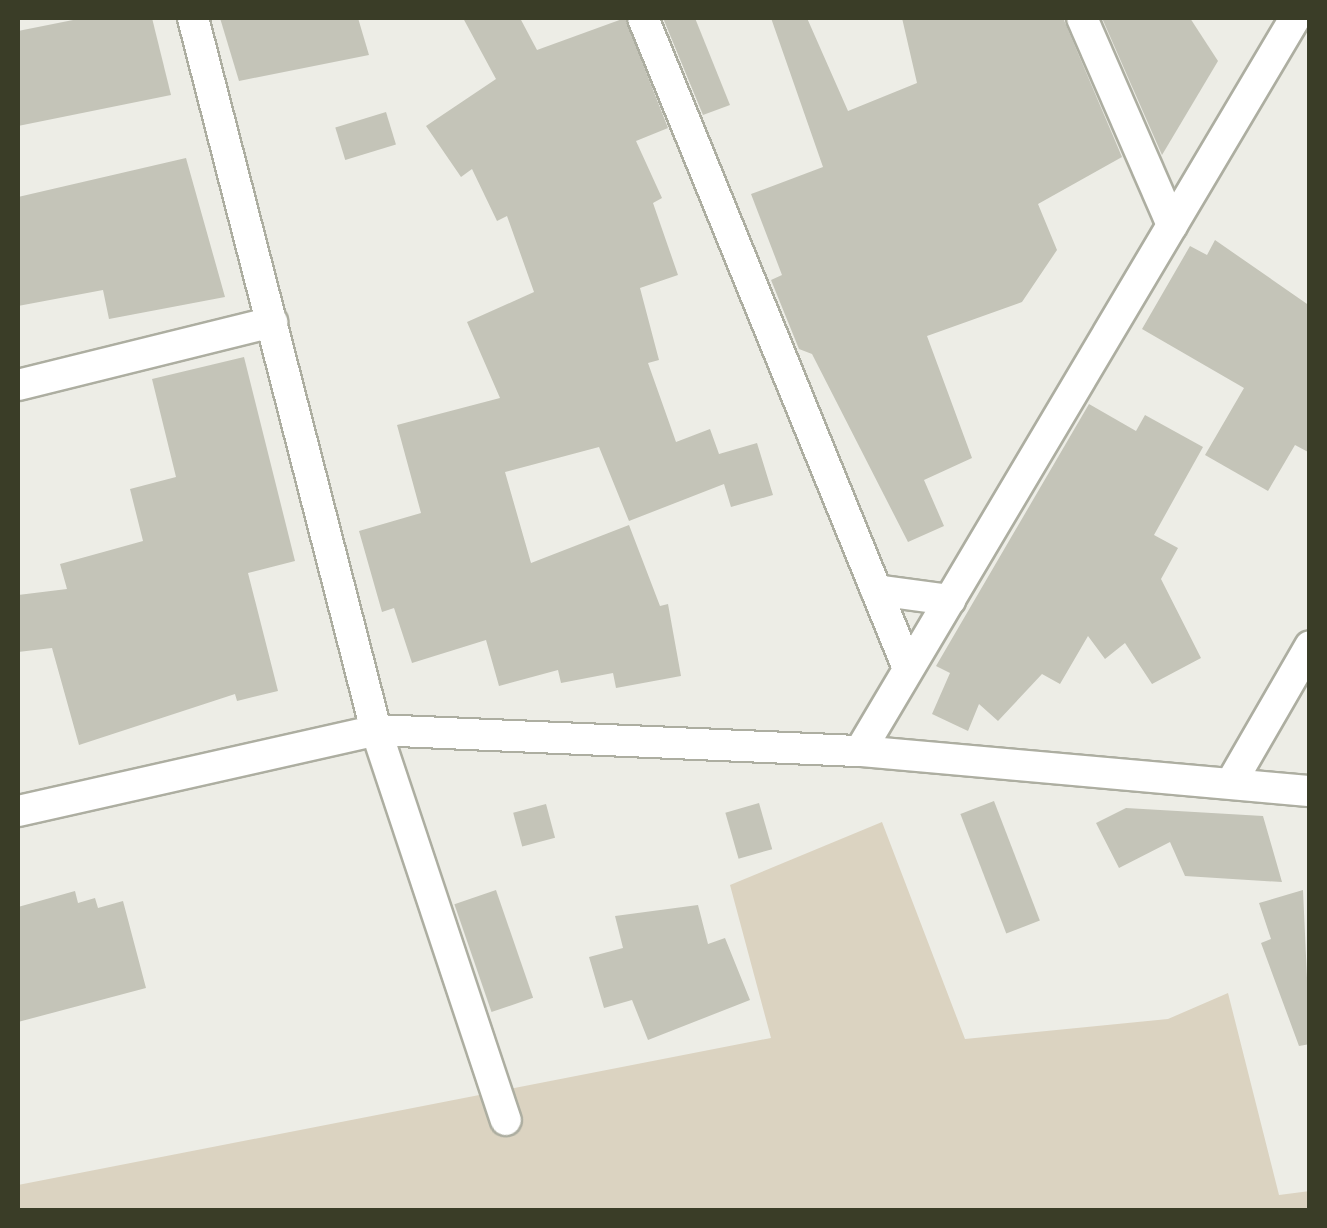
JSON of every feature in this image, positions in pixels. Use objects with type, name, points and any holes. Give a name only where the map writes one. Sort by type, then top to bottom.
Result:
[{"type":"street","points":[[194,18],[376,730],[506,1120]]},
{"type":"street","points":[[643,18],[908,666]]},
{"type":"street","points":[[1082,18],[1172,225]]},
{"type":"street","points":[[860,751],[1294,18]]},
{"type":"street","points":[[18,385],[272,322]]},
{"type":"street","points":[[876,590],[950,600]]},
{"type":"street","points":[[1231,783],[1310,646]]},
{"type":"street","points":[[18,810],[376,730],[860,751],[1310,791]]},
{"type":"shaded area","points":[[882,822],[965,1039],[1168,1019],[1228,993],[1279,1195],[1310,1191],[1309,1210],[18,1210],[18,1185],[771,1038],[730,885]]},
{"type":"building","points":[[83,18],[152,18],[171,95],[18,126],[18,31]]},
{"type":"building","points":[[220,18],[358,18],[369,55],[239,81]]},
{"type":"building","points":[[463,18],[520,18],[537,50],[625,18],[668,128],[636,141],[662,198],[653,203],[678,275],[640,288],[659,360],[648,363],[676,442],[710,429],[719,454],[757,443],[773,495],[731,507],[724,484],[629,521],[599,447],[505,472],[531,563],[629,525],[660,606],[668,604],[681,676],[616,688],[613,673],[561,683],[558,670],[499,686],[486,640],[412,663],[394,608],[382,612],[359,531],[421,513],[397,425],[500,398],[467,322],[534,292],[507,216],[497,221],[472,169],[461,177],[426,126],[496,79]]},
{"type":"building","points":[[663,18],[695,18],[730,105],[703,115]]},
{"type":"building","points":[[771,18],[807,18],[848,111],[917,83],[902,18],[1063,18],[1122,157],[1038,204],[1057,250],[1022,302],[927,336],[972,458],[924,480],[944,526],[908,542],[812,354],[799,349],[771,280],[782,275],[751,194],[823,167]]},
{"type":"building","points":[[1102,18],[1190,18],[1218,61],[1162,155]]},
{"type":"building","points":[[386,112],[396,145],[345,160],[335,127]]},
{"type":"building","points":[[186,158],[225,297],[109,319],[103,290],[18,306],[18,197]]},
{"type":"building","points":[[1215,240],[1310,306],[1310,453],[1295,445],[1268,491],[1205,455],[1244,388],[1142,329],[1190,246],[1207,255]]},
{"type":"building","points":[[244,357],[295,561],[248,573],[278,691],[237,701],[235,694],[79,745],[52,648],[18,652],[18,595],[67,589],[60,564],[143,541],[130,489],[176,477],[152,379]]},
{"type":"building","points":[[1089,404],[1136,431],[1145,415],[1203,447],[1154,535],[1178,548],[1161,579],[1201,658],[1152,684],[1125,643],[1105,659],[1088,636],[1060,684],[1042,674],[998,721],[979,704],[968,731],[932,714],[950,673],[936,666]]},
{"type":"building","points":[[994,801],[1040,920],[1006,933],[960,814]]},
{"type":"building","points":[[759,803],[772,849],[739,859],[725,813]]},
{"type":"building","points":[[546,804],[555,838],[522,847],[513,813]]},
{"type":"building","points":[[1126,808],[1263,816],[1282,882],[1185,876],[1170,842],[1119,868],[1096,823]]},
{"type":"building","points":[[496,890],[533,998],[492,1012],[454,904]]},
{"type":"building","points":[[1303,890],[1310,1044],[1299,1046],[1261,943],[1271,939],[1259,903]]},
{"type":"building","points":[[75,891],[78,903],[95,898],[98,908],[123,901],[146,988],[18,1022],[18,907]]},
{"type":"building","points":[[698,905],[708,944],[725,938],[750,1000],[648,1040],[632,1000],[604,1008],[589,957],[623,948],[615,916]]}]
